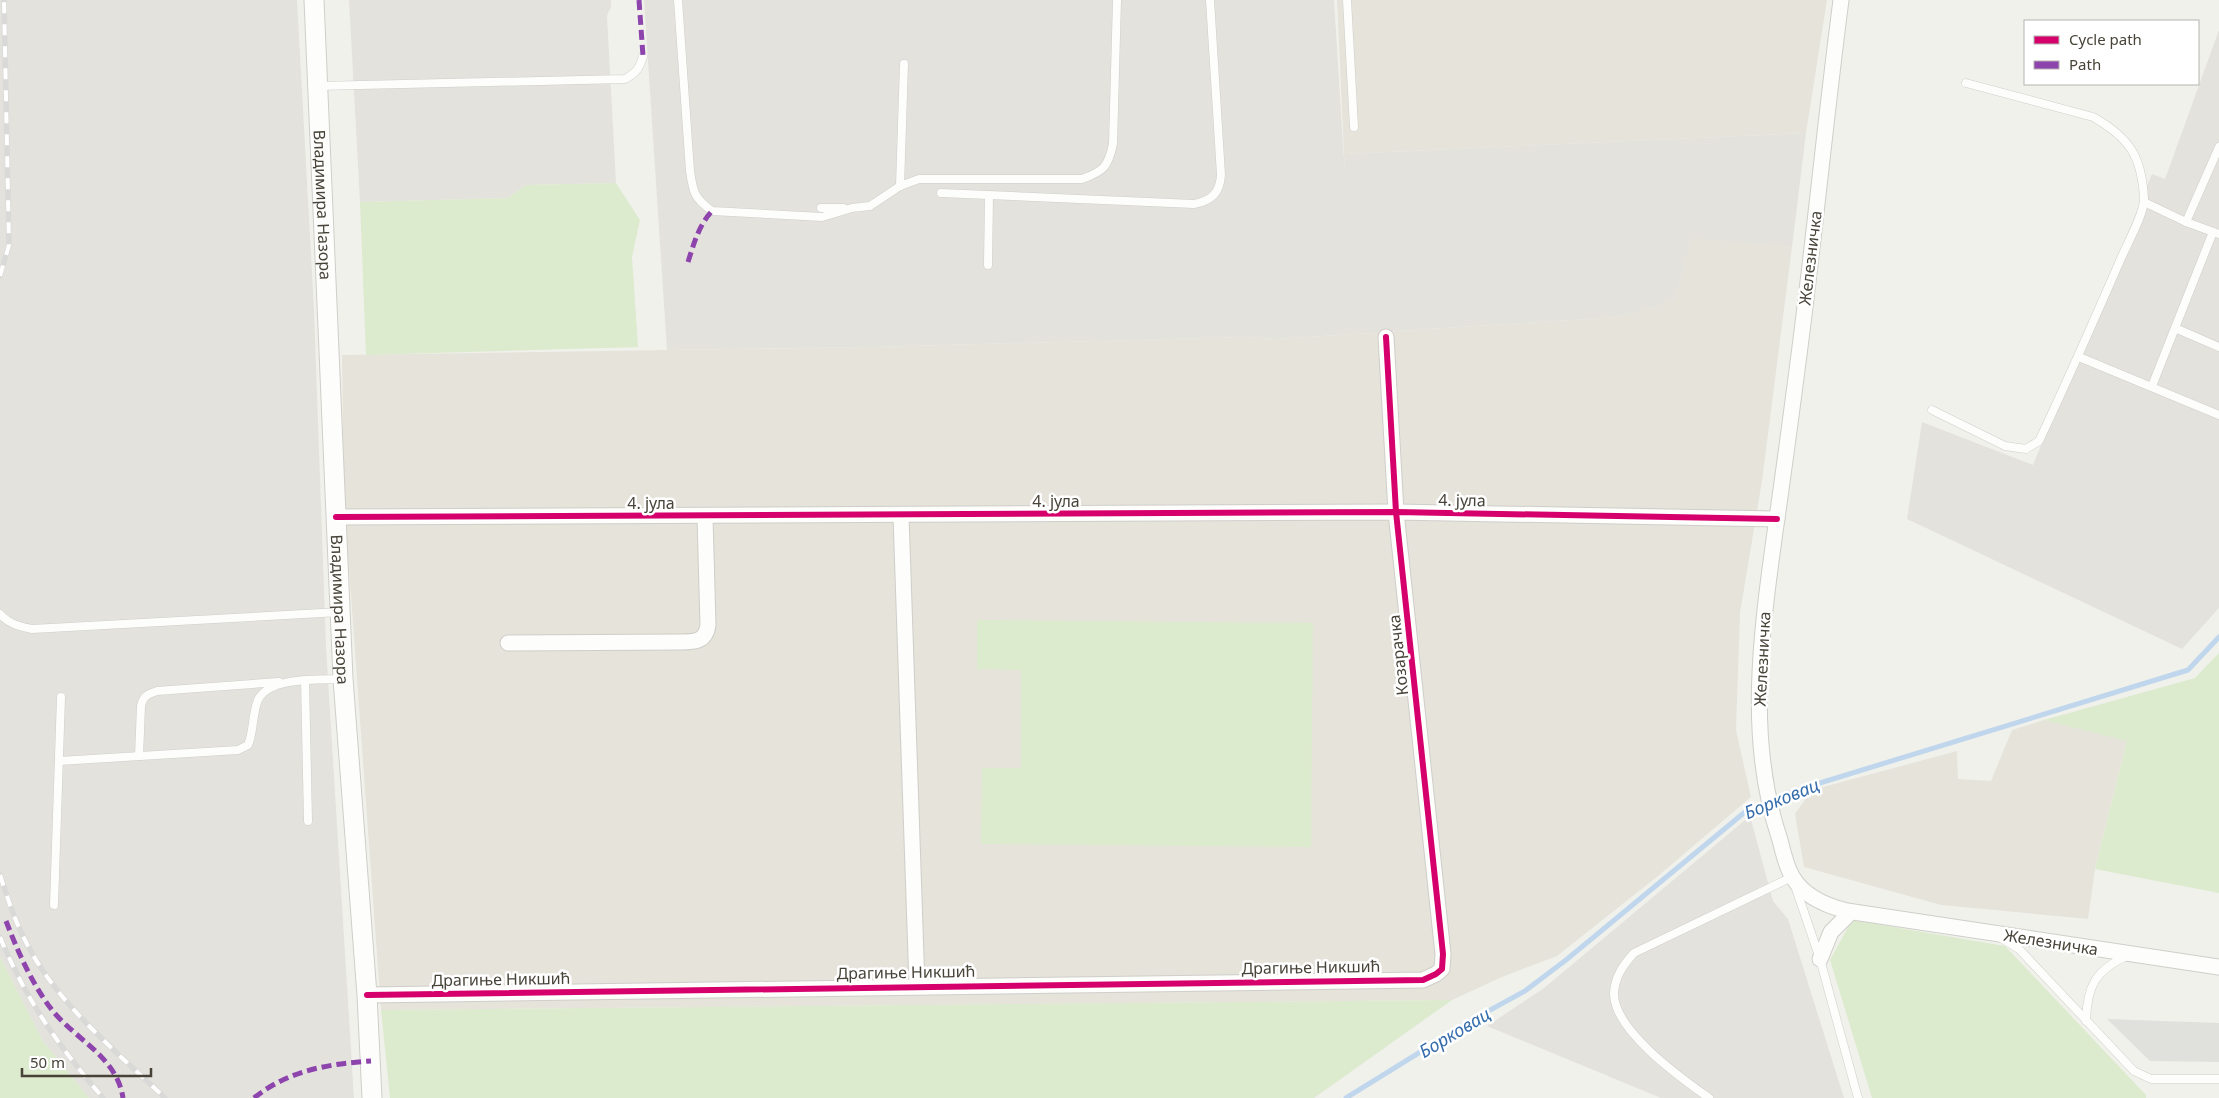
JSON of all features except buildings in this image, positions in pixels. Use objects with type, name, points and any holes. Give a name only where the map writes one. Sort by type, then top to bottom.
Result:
[{"type":"street","name":"Владимира Назора","points":[[314,0],[343,679],[367,995],[372,1098]]},
{"type":"street","name":"Железничка","points":[[1841,0],[1777,519],[1764,610],[1760,661],[1759,728],[1766,781],[1773,820],[1792,877],[1812,897],[1832,908],[2219,967]]},
{"type":"street","name":"Козарачка","points":[[1386,337],[1396,512],[1426,781],[1443,954],[1442,969]]},
{"type":"street","name":"4. јула","points":[[336,517],[901,516],[1396,512],[1777,519]]},
{"type":"street","points":[[508,643],[680,642],[700,640],[706,635],[708,625],[706,516]]},
{"type":"street","name":"Драгиње Никшић","points":[[901,516],[917,986]]},
{"type":"street","points":[[1820,958],[1831,932],[1851,912]]},
{"type":"street","name":"Драгиње Никшић","points":[[367,995],[1423,980],[1442,969]]},
{"type":"lane","points":[[678,0],[690,171],[692,186],[699,202],[712,211],[822,218],[852,208]]},
{"type":"lane","points":[[821,208],[870,206],[900,186],[919,179],[1082,179],[1100,173],[1110,160],[1113,144],[1117,0]]},
{"type":"lane","points":[[941,193],[1194,204],[1206,202],[1216,194],[1220,185],[1221,175],[1210,0]]},
{"type":"lane","points":[[1347,0],[1354,127]]},
{"type":"lane","points":[[317,86],[625,79],[633,75],[640,67],[643,56]]},
{"type":"lane","points":[[900,186],[904,64]]},
{"type":"lane","points":[[1932,410],[2005,446],[2026,449],[2039,441],[2079,356],[2144,202],[2139,160],[2129,145],[2106,124],[2093,117],[1966,83]]},
{"type":"lane","points":[[2186,222],[2219,147]]},
{"type":"lane","points":[[988,265],[989,196]]},
{"type":"lane","points":[[2144,202],[2186,222],[2216,233],[2152,386]]},
{"type":"lane","points":[[2175,328],[2219,346]]},
{"type":"lane","points":[[2079,356],[2219,415]]},
{"type":"lane","points":[[0,614],[16,626],[32,629],[340,612]]},
{"type":"lane","points":[[60,761],[238,750],[248,745],[259,698],[279,684],[304,680],[343,679]]},
{"type":"lane","points":[[304,680],[308,821]]},
{"type":"lane","points":[[139,756],[141,706],[142,700],[148,695],[157,691],[296,681]]},
{"type":"lane","points":[[54,905],[61,697]]},
{"type":"lane","points":[[1709,1098],[1680,1078],[1644,1046],[1624,1021],[1616,1007],[1614,993],[1616,980],[1623,966],[1634,953],[1792,877],[1820,958],[1858,1098]]},
{"type":"lane","points":[[1993,933],[2019,949],[2086,1021],[2134,1070],[2144,1077],[2151,1079],[2219,1078]]},
{"type":"lane","points":[[2086,1021],[2088,997],[2097,977],[2108,966],[2131,954]]},
{"type":"shaded area","points":[[0,0],[297,0],[314,309],[326,647],[354,1098],[89,1098],[43,1041],[0,957]]},
{"type":"shaded area","points":[[349,0],[611,0],[611,7],[607,16],[616,183],[526,185],[508,198],[360,202]]},
{"type":"shaded area","points":[[644,0],[1334,0],[1345,176],[1344,154],[1806,133],[1792,247],[1691,238],[1676,299],[1639,312],[1616,317],[1276,339],[1246,337],[871,347],[667,350]]},
{"type":"shaded area","points":[[1337,0],[1827,0],[1806,133],[1344,154]]},
{"type":"shaded area","points":[[2219,30],[2219,608],[2182,649],[1907,519],[1922,422],[2033,465],[2152,174],[2165,179]]},
{"type":"shaded area","points":[[1691,237],[1792,247],[1762,481],[1740,613],[1736,730],[1751,797],[1658,876],[1557,956],[1502,977],[1452,1000],[381,1010],[344,499],[342,355],[871,347],[1246,337],[1276,339],[1616,317],[1639,312],[1676,299]]},
{"type":"shaded area","points":[[2044,720],[2127,741],[2095,869],[2088,919],[1941,905],[1804,867],[1795,814],[1812,790],[1957,751],[1958,779],[1991,781],[2012,730]]},
{"type":"shaded area","points":[[1750,816],[1773,901],[1788,919],[1844,1098],[1661,1098],[1487,1026],[1544,988]]},
{"type":"shaded area","points":[[2107,1019],[2219,1023],[2219,1062],[2150,1061]]},
{"type":"green space","points":[[616,183],[640,220],[632,257],[638,347],[366,355],[360,202],[508,198],[526,185]]},
{"type":"green space","points":[[977,620],[1313,623],[1311,847],[981,844],[982,768],[1021,768],[1021,670],[977,669]]},
{"type":"green space","points":[[2219,653],[2219,893],[2095,869],[2127,741],[2044,720],[2195,678]]},
{"type":"green space","points":[[1852,920],[2005,946],[2146,1095],[2146,1098],[1872,1098],[1830,960]]},
{"type":"green space","points":[[0,957],[43,1041],[89,1098],[0,1098]]},
{"type":"green space","points":[[1452,1000],[1314,1098],[390,1098],[381,1010]]},
{"type":"waterway","name":"Борковац","points":[[1346,1098],[1472,1020],[1525,991],[1566,960],[1745,812],[1797,790],[2188,670],[2219,637]]},
{"type":"railway","points":[[0,276],[9,245],[4,0]]},
{"type":"railway","points":[[0,875],[23,936],[51,982],[86,1023],[165,1098]]},
{"type":"railway","points":[[0,937],[21,982],[45,1022],[72,1060],[103,1098]]},
{"type":"marked path","points":[[639,0],[643,56]]},
{"type":"marked path","points":[[688,262],[700,228],[712,211]]},
{"type":"marked path","points":[[6,921],[26,967],[45,1000],[62,1021],[94,1050],[113,1071],[123,1098]]},
{"type":"marked path","points":[[254,1098],[267,1088],[310,1070],[340,1064],[371,1061]]},
{"type":"cycle path","points":[[367,995],[1423,980],[1436,974],[1442,969],[1443,954],[1396,512],[1386,337]]},
{"type":"cycle path","points":[[336,517],[1396,512],[1777,519]]}]
